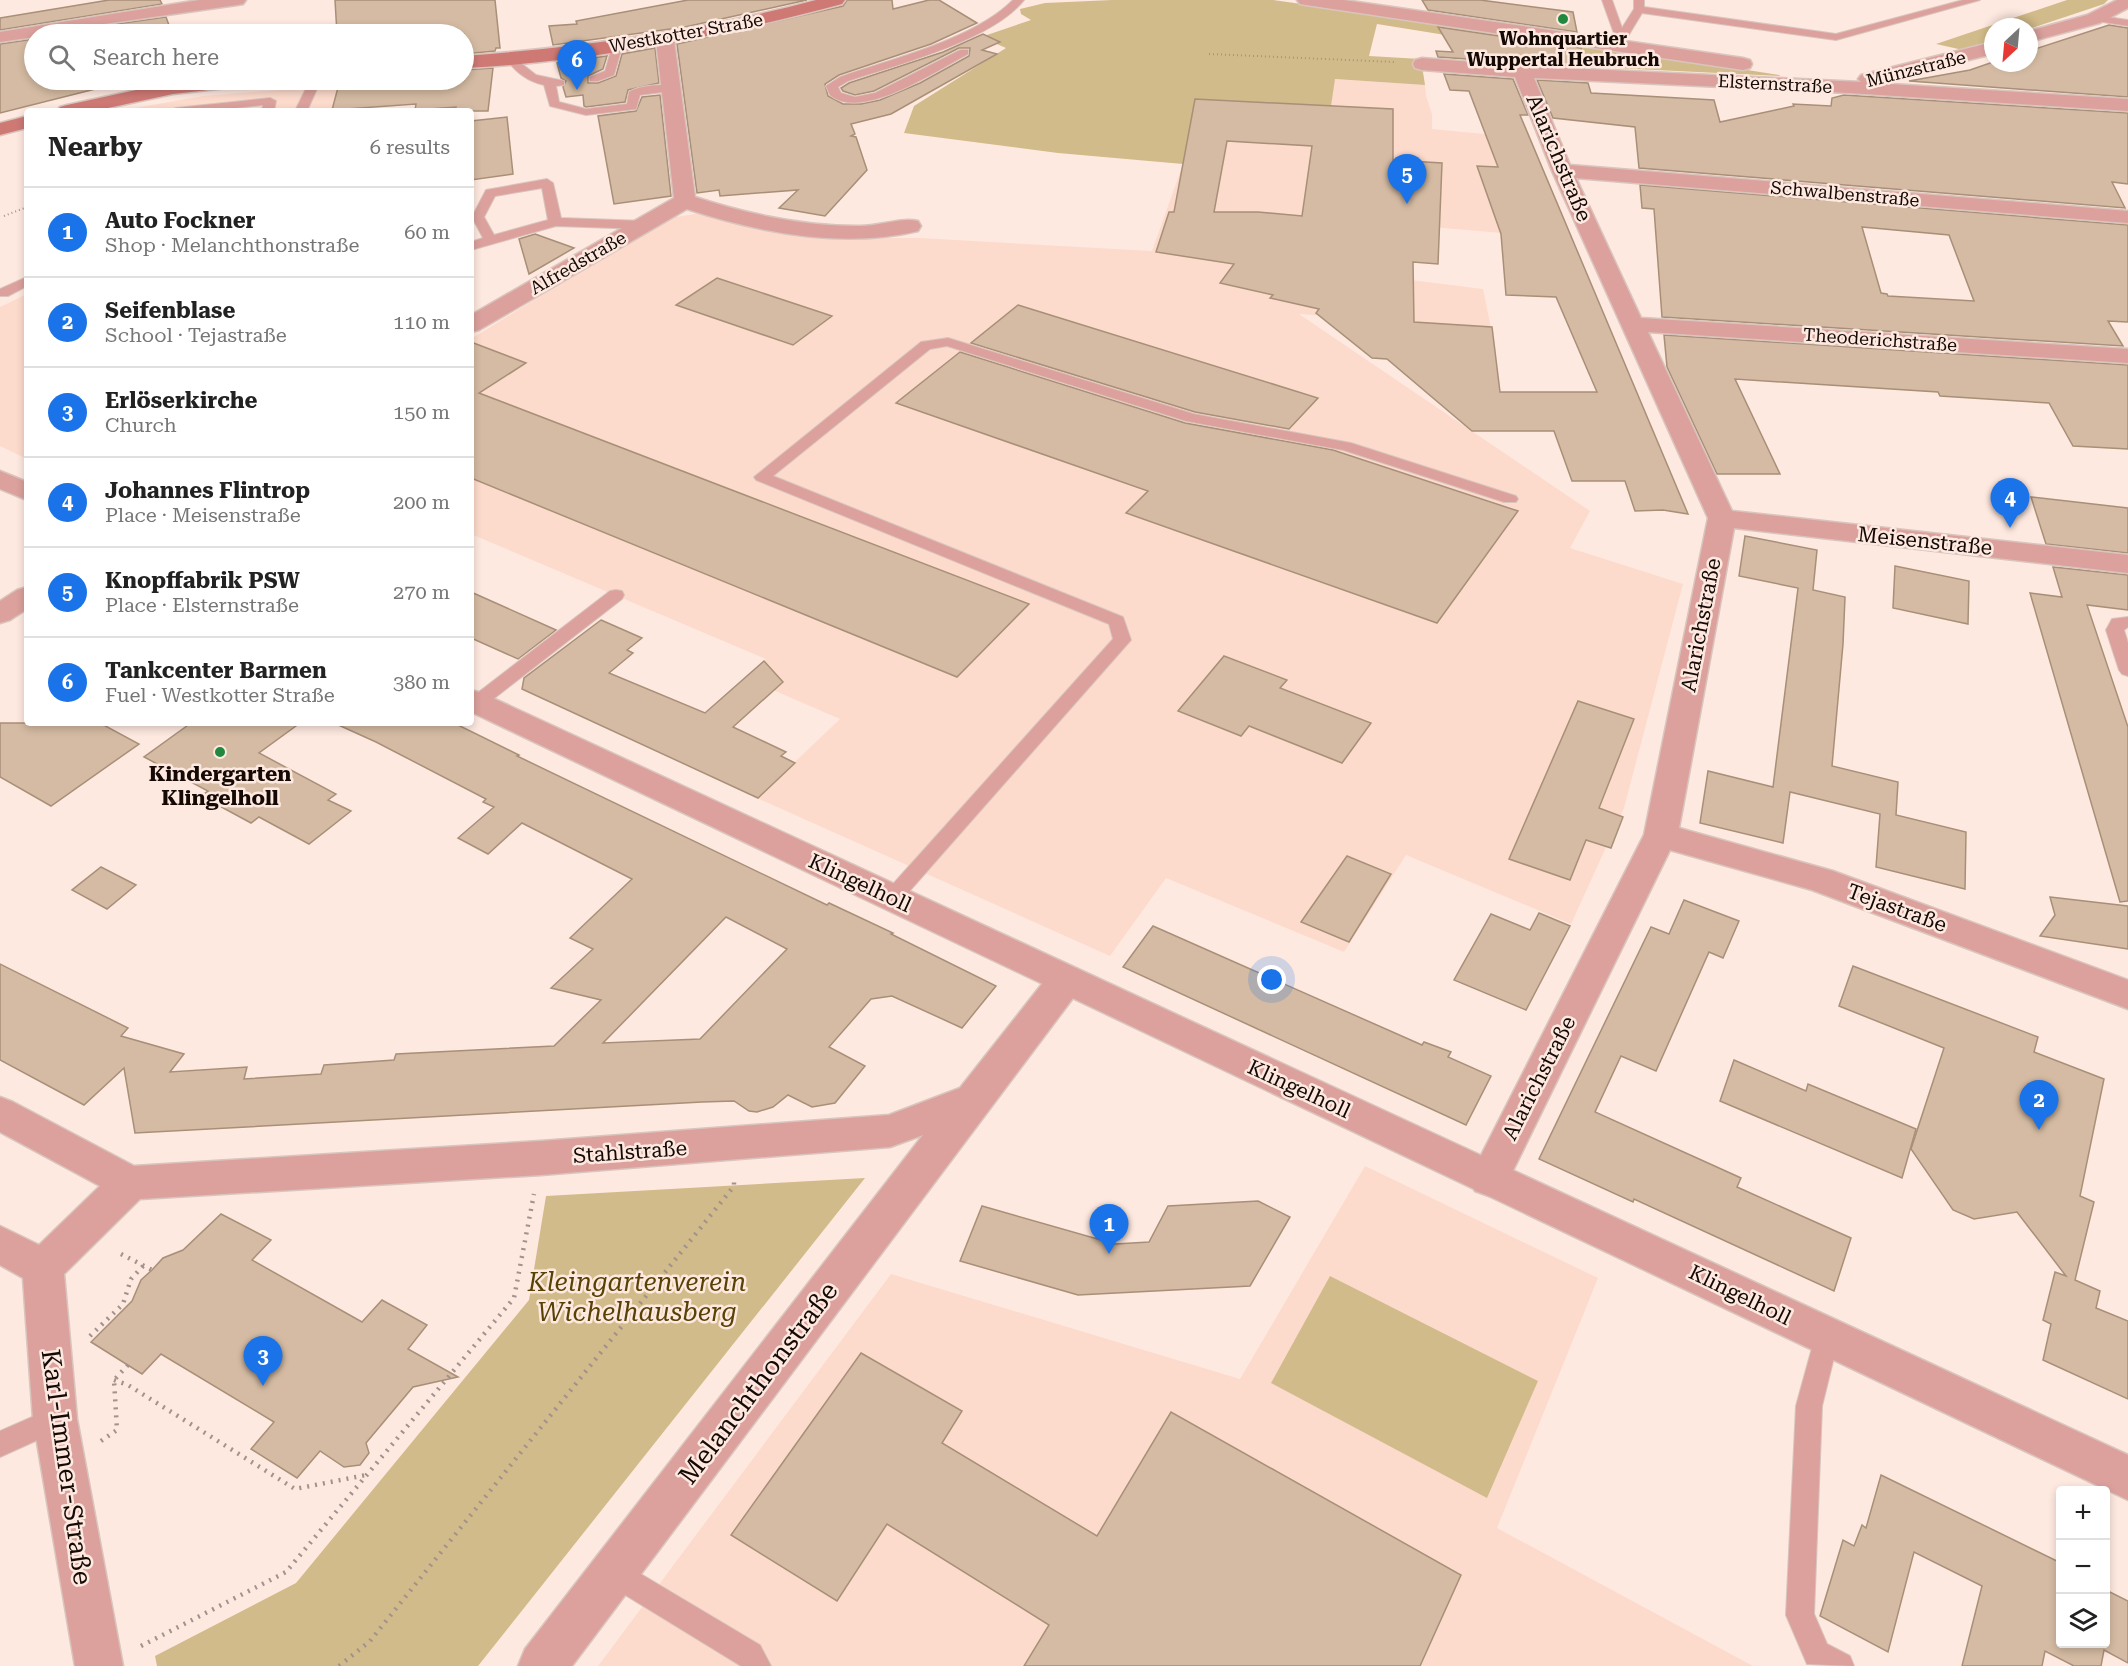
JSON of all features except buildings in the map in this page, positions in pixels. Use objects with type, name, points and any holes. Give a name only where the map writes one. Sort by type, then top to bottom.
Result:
[{"type":"main road","name":"Westkotter Straße","points":[[474,61],[512,59],[665,40],[746,24],[836,0]]},
{"type":"main road","points":[[81,108],[163,90]]},
{"type":"main road","points":[[0,129],[24,123]]},
{"type":"street","points":[[76,24],[237,0]]},
{"type":"street","name":"Münzstraße","points":[[1306,0],[1620,41],[1800,73],[1849,87],[1876,76],[1984,50]]},
{"type":"street","points":[[2038,34],[2094,18],[2116,9],[2128,0]]},
{"type":"street","points":[[0,37],[24,33]]},
{"type":"street","points":[[665,40],[685,201],[714,212],[826,232],[861,233],[910,226]]},
{"type":"street","name":"Elsternstraße","points":[[1422,64],[1522,72],[1849,87],[2128,105]]},
{"type":"street","name":"Alarichstraße","points":[[1489,1179],[1661,835],[1722,518],[1562,171],[1522,72]]},
{"type":"street","name":"Schwalbenstraße","points":[[1562,171],[2128,217]]},
{"type":"street","name":"Alfredstraße","points":[[474,323],[685,201]]},
{"type":"street","name":"Theoderichstraße","points":[[1632,324],[2128,356]]},
{"type":"street","points":[[0,479],[24,491]]},
{"type":"street","name":"Meisenstraße","points":[[1722,518],[2128,564]]},
{"type":"street","points":[[0,614],[24,598]]},
{"type":"street","name":"Klingelholl","points":[[474,702],[2128,1478]]},
{"type":"street","name":"Tejastraße","points":[[1661,835],[1821,880],[2128,995]]},
{"type":"street","points":[[973,1099],[1066,980]]},
{"type":"street","name":"Stahlstraße","points":[[130,1183],[541,1158],[890,1131],[973,1099]]},
{"type":"street","name":"Melanchthonstraße","points":[[542,1666],[973,1099]]},
{"type":"street","points":[[0,1113],[130,1183],[43,1268],[0,1244]]},
{"type":"street","name":"Karl-Immer-Straße","points":[[43,1268],[55,1419],[63,1466],[115,1659]]},
{"type":"lane","points":[[964,52],[878,96],[855,100],[836,95],[832,86],[844,79],[967,35],[1013,9],[1019,0]]},
{"type":"lane","points":[[1607,0],[1620,41]]},
{"type":"lane","points":[[1620,41],[1639,4],[1836,37],[1975,0]]},
{"type":"lane","points":[[2094,18],[2128,23]]},
{"type":"lane","points":[[594,79],[610,73],[617,47]]},
{"type":"lane","points":[[512,59],[526,75],[539,81],[562,83]]},
{"type":"lane","points":[[549,82],[554,104],[586,112],[632,107],[635,92],[671,88]]},
{"type":"lane","points":[[302,108],[310,90]]},
{"type":"lane","points":[[202,108],[270,100],[269,108]]},
{"type":"lane","points":[[490,239],[478,217],[490,193],[547,183],[555,222]]},
{"type":"lane","points":[[474,245],[555,222],[644,225]]},
{"type":"lane","points":[[1,296],[24,284]]},
{"type":"lane","points":[[892,898],[1122,640],[1117,621],[762,477],[926,345],[948,342],[1191,418],[1346,446],[1510,499]]},
{"type":"lane","points":[[474,702],[616,595]]},
{"type":"lane","points":[[2128,622],[2118,623],[2115,630],[2128,670]]},
{"type":"lane","points":[[1827,1337],[1809,1406],[1800,1615],[1817,1654],[1840,1666]]},
{"type":"lane","points":[[0,1444],[55,1419]]},
{"type":"lane","points":[[614,1572],[750,1655],[757,1666]]},
{"type":"path","points":[[1209,54],[1422,64]]},
{"type":"path","points":[[4,216],[24,208]]},
{"type":"path","points":[[115,1659],[286,1572],[514,1298],[541,1158]]},
{"type":"path","points":[[339,1666],[370,1641],[734,1186]]},
{"type":"path","points":[[122,1254],[152,1270]]},
{"type":"path","points":[[90,1337],[123,1304],[130,1279],[144,1265]]},
{"type":"path","points":[[63,1466],[117,1430],[114,1380],[128,1365]]},
{"type":"path","points":[[114,1380],[128,1385],[295,1489],[367,1475]]},
{"type":"shaded area","points":[[1334,79],[1425,85],[1432,114],[1432,129],[1484,134],[1528,134],[1573,239],[1336,219],[1331,270],[1483,289],[1491,328],[1299,314],[1590,511],[1570,548],[1683,584],[1624,808],[1571,924],[1406,855],[1344,952],[1166,878],[1110,956],[757,798],[840,719],[745,678],[766,659],[474,535],[474,337],[664,219],[701,213],[840,238],[920,238],[1152,251],[1183,164],[1195,99],[1330,106]]},
{"type":"shaded area","points":[[277,90],[338,90],[333,108],[135,108],[203,96]]},
{"type":"shaded area","points":[[24,295],[24,458],[0,446],[0,307]]},
{"type":"shaded area","points":[[1365,1166],[1598,1278],[1497,1528],[1753,1666],[598,1666],[891,1274],[1240,1379]]},
{"type":"green space","points":[[1112,0],[1273,0],[1522,35],[1520,39],[1464,38],[1377,24],[1369,56],[1421,59],[1425,85],[1335,79],[1331,106],[1195,99],[1183,164],[1058,153],[904,133],[914,106],[1006,48],[981,37],[1031,20],[1021,14],[1020,9],[1045,3]]},
{"type":"green space","points":[[2067,0],[2108,0],[2104,4],[2038,26],[2038,18],[2013,18]]},
{"type":"green space","points":[[1984,28],[1984,44],[1963,50],[1936,44]]},
{"type":"green space","points":[[1551,39],[1779,75],[1780,76],[1552,65]]},
{"type":"green space","name":"Kleingartenverein Wichelhausberg","points":[[865,1178],[478,1666],[157,1666],[155,1656],[296,1583],[529,1300],[546,1196]]},
{"type":"green space","points":[[1330,1276],[1538,1381],[1487,1498],[1271,1383]]},
{"type":"place","name":"Wohnquartier Wuppertal Heubruch","points":[[1563,19]]},
{"type":"place","name":"Tankcenter Barmen","points":[[577,90]]},
{"type":"place","name":"Knopffabrik PSW","points":[[1407,204]]},
{"type":"place","name":"Johannes Flintrop","points":[[2010,528]]},
{"type":"place","name":"Kindergarten Klingelholl","points":[[220,752]]},
{"type":"place","name":"Seifenblase","points":[[2039,1130]]},
{"type":"place","name":"Auto Fockner","points":[[1109,1254]]},
{"type":"place","name":"Erlöserkirche","points":[[263,1386]]}]
